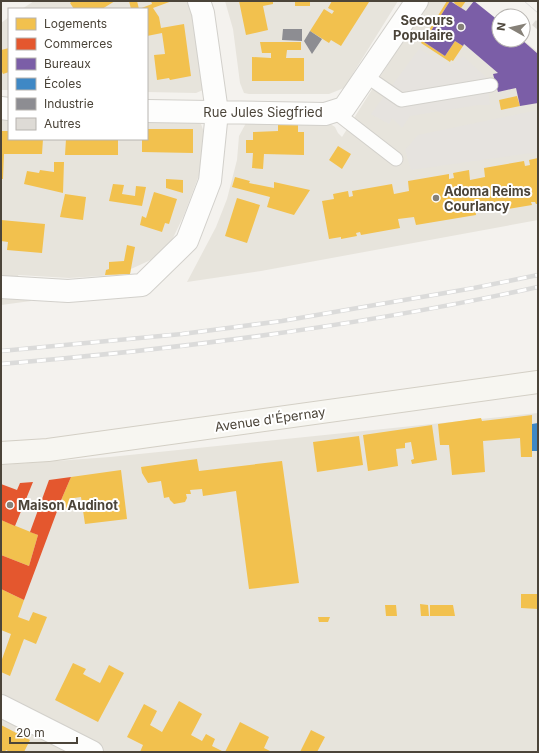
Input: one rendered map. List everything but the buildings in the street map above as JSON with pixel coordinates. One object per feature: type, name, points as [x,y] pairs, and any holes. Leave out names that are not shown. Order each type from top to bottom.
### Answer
[{"type":"main road","name":"Avenue d'Épernay","points":[[1,452],[48,450],[538,382]]},
{"type":"street","points":[[1,287],[68,291],[142,285],[187,241],[210,182],[217,112],[203,13],[199,1]]},
{"type":"street","name":"Rue Jules Siegfried","points":[[148,111],[326,114],[344,108],[417,1]]},
{"type":"street","points":[[1,706],[92,752]]},
{"type":"lane","points":[[366,76],[400,100],[491,85]]},
{"type":"lane","points":[[334,111],[396,159]]},
{"type":"shaded area","points":[[34,1],[190,1],[204,83],[203,90],[196,93],[148,92],[148,8],[24,8]]},
{"type":"shaded area","points":[[225,1],[398,1],[344,88],[329,94],[249,94],[244,93],[240,83],[233,29]]},
{"type":"shaded area","points":[[428,1],[474,1],[491,15],[491,48],[531,48],[531,46],[538,52],[538,220],[261,271],[187,282],[216,227],[227,199],[237,160],[239,136],[246,123],[329,123],[335,127],[342,137]]},
{"type":"shaded area","points":[[8,18],[8,90],[1,90],[1,23]]},
{"type":"shaded area","points":[[419,49],[450,66],[463,56],[487,78],[490,105],[478,105],[410,116],[402,128],[392,118],[389,124],[371,114]]},
{"type":"shaded area","points":[[538,110],[538,152],[411,170],[405,150],[418,135]]},
{"type":"shaded area","points":[[1,117],[8,117],[8,140],[148,140],[148,120],[194,121],[201,124],[205,135],[201,170],[184,215],[172,240],[155,258],[131,269],[130,274],[69,278],[18,275],[31,301],[1,305]]},
{"type":"shaded area","points":[[538,413],[538,752],[1,752],[1,465],[110,457]]},
{"type":"tram line","points":[[524,1],[538,13]]},
{"type":"railway","points":[[1,351],[182,334],[282,321],[474,288],[538,275]]},
{"type":"railway","points":[[1,364],[136,351],[338,325],[471,301],[538,287]]},
{"type":"place","name":"Secours Populaire","points":[[461,27]]},
{"type":"place","name":"Adoma Reims Courlancy","points":[[436,198]]},
{"type":"place","name":"Maison Audinot","points":[[10,505]]}]
